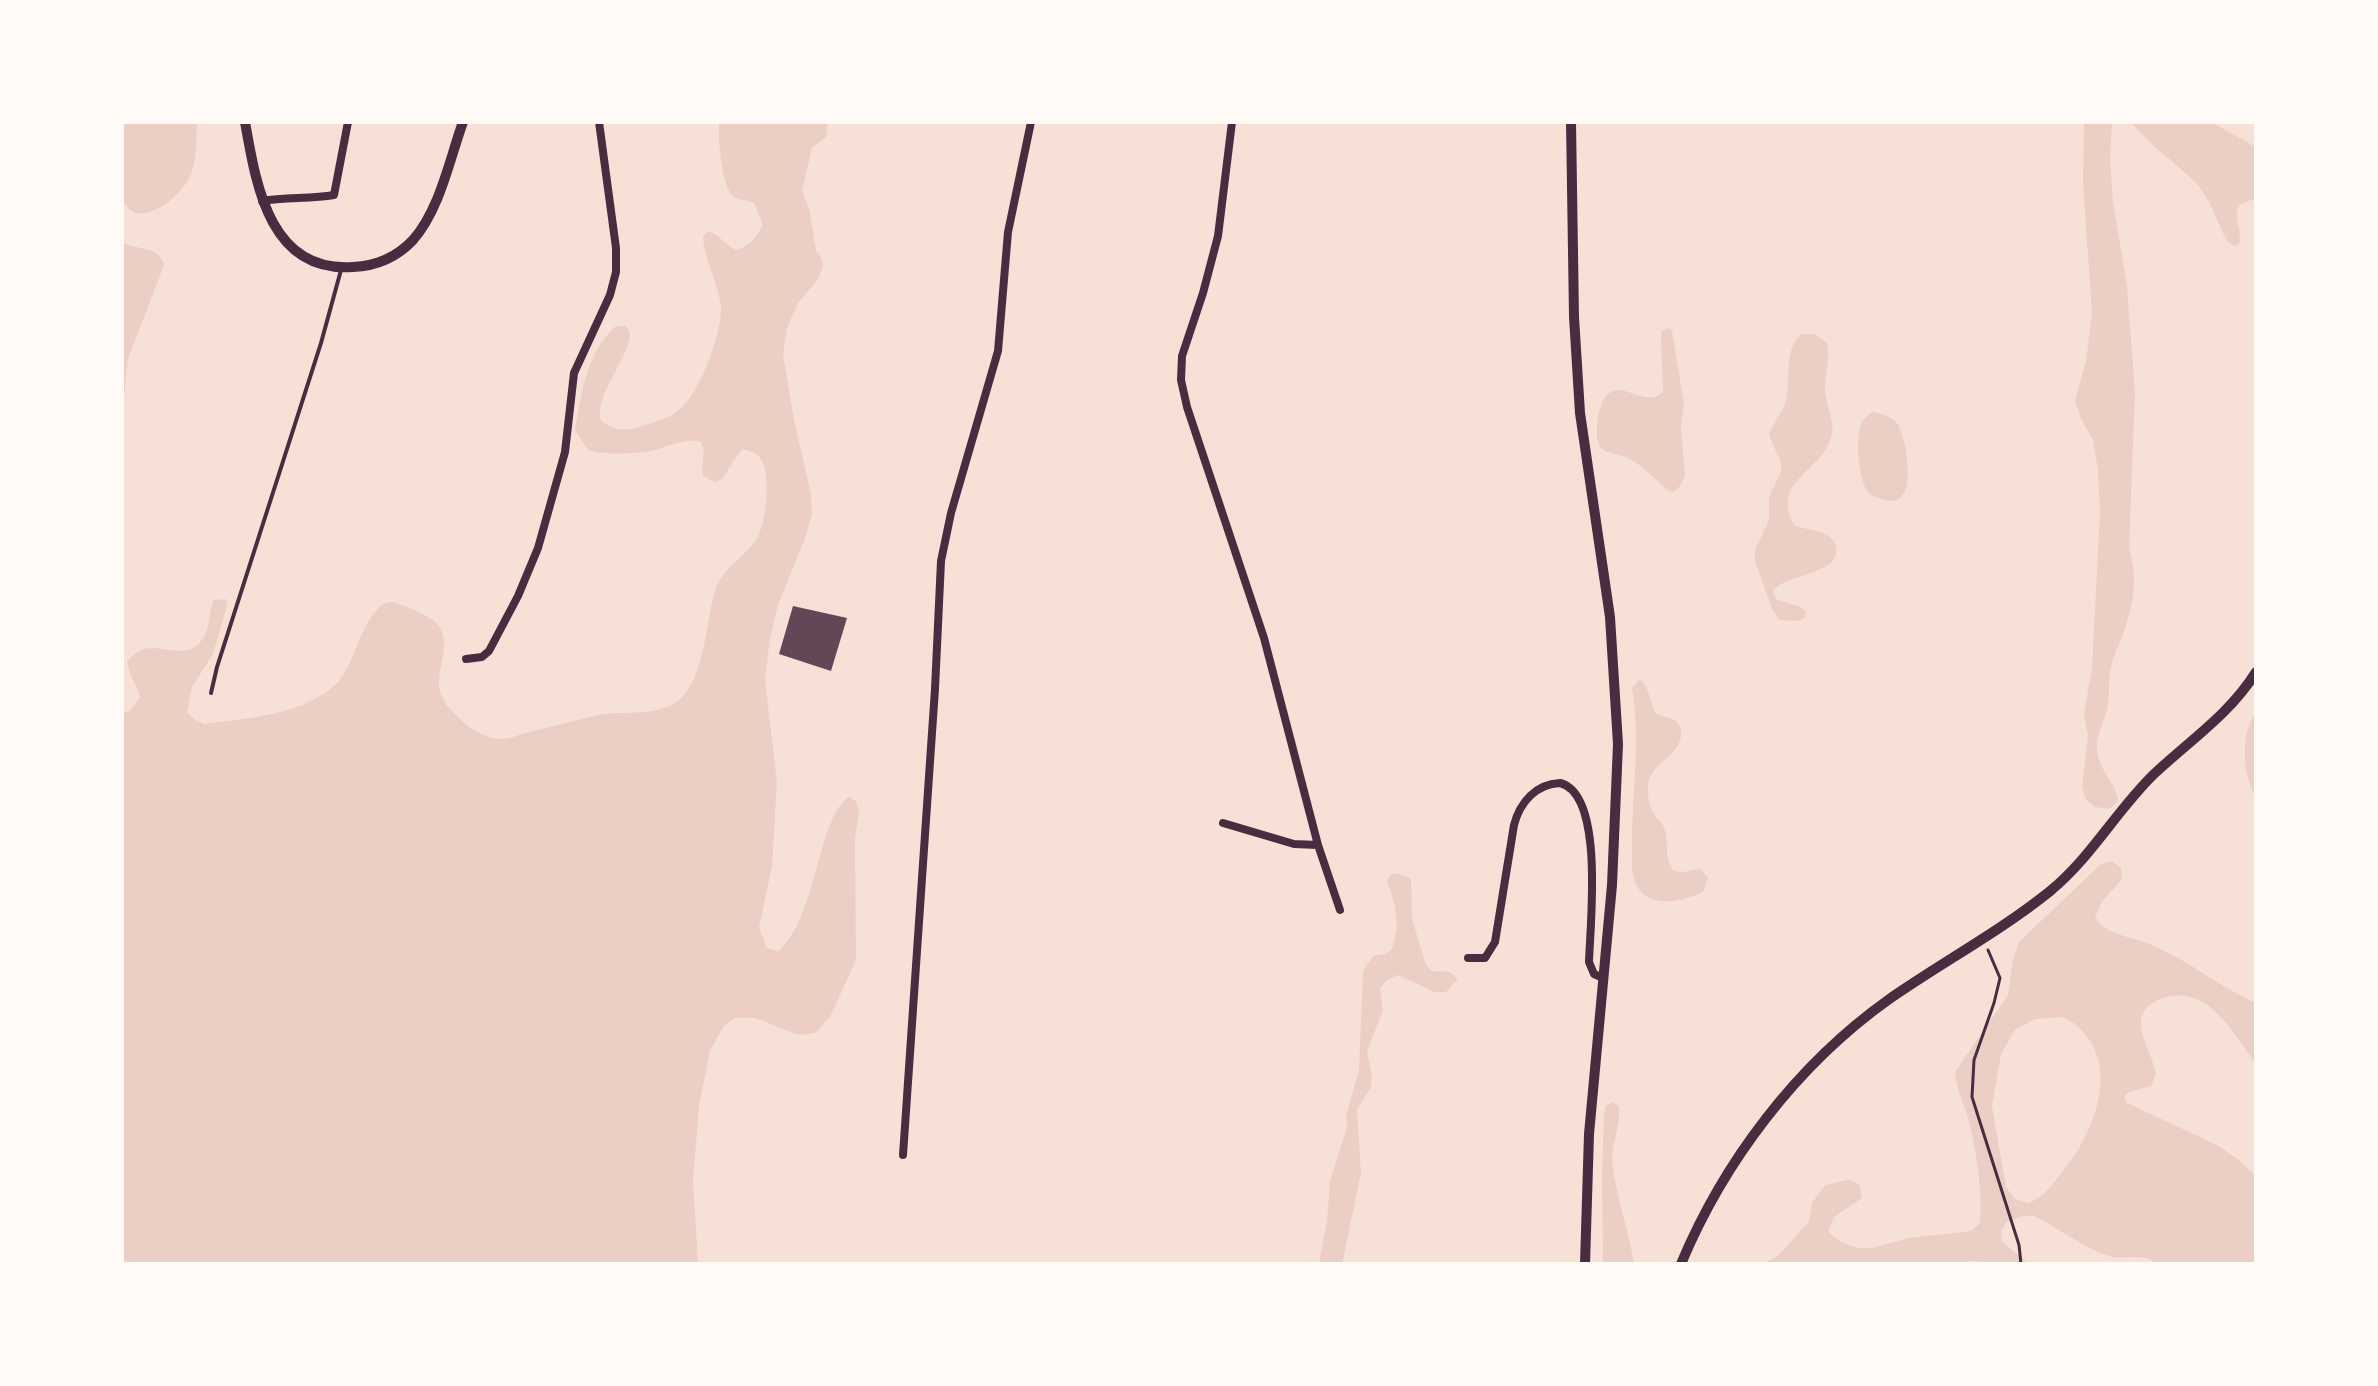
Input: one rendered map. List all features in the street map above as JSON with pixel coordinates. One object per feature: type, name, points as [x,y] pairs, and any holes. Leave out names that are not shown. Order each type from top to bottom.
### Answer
[{"type":"street","points":[[245,122],[262,201],[272,224],[292,246],[318,262],[341,267],[381,262],[412,241],[433,206],[463,122]]},
{"type":"street","points":[[262,201],[334,195],[348,122]]},
{"type":"street","points":[[466,659],[482,657],[489,651],[530,570],[565,452],[574,373],[614,284],[616,248],[599,122]]},
{"type":"street","points":[[903,1155],[941,561],[951,513],[998,351],[1008,232],[1031,122]]},
{"type":"street","points":[[1232,122],[1218,236],[1184,349],[1181,380],[1187,407],[1264,638],[1318,845],[1340,910]]},
{"type":"street","points":[[1571,122],[1574,317],[1579,401],[1610,617],[1618,760],[1615,843],[1589,1134],[1585,1264]]},
{"type":"street","points":[[1681,1264],[1733,1165],[1785,1095],[1884,1003],[2063,880],[2091,851],[2145,783],[2232,704],[2256,672]]},
{"type":"street","points":[[1468,958],[1485,958],[1493,947],[1499,929],[1514,825],[1519,810],[1540,788],[1560,783],[1575,791],[1583,804],[1592,872],[1589,962],[1594,974],[1603,978]]},
{"type":"street","points":[[1223,823],[1294,844],[1318,845]]},
{"type":"lane","points":[[211,693],[321,343],[341,267]]},
{"type":"path","points":[[1982,938],[1995,961],[2000,978],[1974,1060],[1972,1097],[2019,1245],[2021,1264]]},
{"type":"shaded area","points":[[122,122],[197,122],[195,159],[188,180],[173,199],[151,212],[131,210],[122,196]]},
{"type":"shaded area","points":[[719,122],[828,122],[826,137],[812,148],[802,191],[823,267],[818,279],[798,303],[787,328],[783,354],[811,494],[812,514],[778,605],[770,639],[765,679],[777,783],[772,866],[759,928],[767,948],[778,951],[791,936],[801,917],[838,808],[849,797],[856,801],[859,812],[855,838],[856,960],[830,1017],[815,1033],[799,1035],[755,1018],[735,1018],[724,1026],[710,1051],[699,1106],[693,1181],[698,1264],[122,1264],[122,712],[130,711],[140,697],[127,662],[146,649],[176,651],[195,646],[204,637],[214,600],[226,599],[227,606],[213,654],[192,687],[187,712],[204,724],[258,717],[295,708],[327,692],[346,671],[378,608],[386,603],[396,603],[425,615],[439,626],[444,642],[439,683],[441,695],[464,722],[486,736],[503,739],[598,715],[662,709],[680,699],[695,677],[700,663],[718,582],[752,545],[760,531],[767,489],[762,461],[756,454],[742,449],[722,479],[715,482],[703,476],[701,442],[681,442],[646,452],[602,453],[588,450],[575,430],[592,360],[606,336],[616,326],[626,326],[630,333],[601,407],[600,419],[606,424],[618,429],[631,429],[669,417],[683,406],[700,381],[713,350],[721,308],[703,236],[708,231],[712,232],[736,250],[749,244],[763,225],[754,203],[735,198],[726,185]]},
{"type":"shaded area","points":[[2084,122],[2112,122],[2110,161],[2113,202],[2127,286],[2135,392],[2129,548],[2134,590],[2112,663],[2107,710],[2097,745],[2100,762],[2117,794],[2118,801],[2109,809],[2095,807],[2086,800],[2082,787],[2088,736],[2084,715],[2092,667],[2100,513],[2093,440],[2075,401],[2086,361],[2092,312],[2083,184]]},
{"type":"shaded area","points":[[2131,122],[2211,122],[2256,147],[2256,198],[2239,205],[2239,244],[2234,246],[2228,242],[2210,204],[2195,182]]},
{"type":"shaded area","points":[[122,242],[152,251],[164,265],[128,359],[122,414]]},
{"type":"shaded area","points":[[1668,328],[1672,331],[1684,404],[1681,426],[1685,476],[1674,492],[1667,490],[1635,462],[1605,451],[1598,441],[1597,432],[1603,401],[1610,393],[1618,390],[1655,397],[1663,391],[1661,338],[1662,331]]},
{"type":"shaded area","points":[[1802,334],[1815,334],[1827,343],[1825,393],[1832,434],[1823,453],[1791,489],[1789,511],[1795,526],[1827,535],[1836,549],[1835,558],[1829,564],[1789,580],[1773,591],[1776,599],[1801,607],[1806,612],[1805,618],[1799,621],[1780,620],[1773,611],[1755,562],[1755,550],[1769,520],[1769,497],[1781,472],[1781,463],[1769,435],[1785,405],[1790,356]]},
{"type":"shaded area","points":[[1872,412],[1894,420],[1903,436],[1908,478],[1904,493],[1894,501],[1870,494],[1863,482],[1858,452],[1859,433],[1862,422]]},
{"type":"shaded area","points":[[1639,680],[1647,689],[1656,714],[1673,720],[1681,730],[1680,742],[1656,768],[1648,784],[1651,808],[1665,830],[1669,864],[1679,872],[1701,869],[1708,878],[1703,892],[1677,900],[1658,901],[1650,898],[1643,894],[1633,876],[1636,746],[1632,688]]},
{"type":"shaded area","points":[[2256,713],[2256,798],[2248,778],[2245,743]]},
{"type":"shaded area","points":[[2112,861],[2121,868],[2122,879],[2102,902],[2095,917],[2099,923],[2110,931],[2173,955],[2256,1003],[2256,1064],[2228,1025],[2205,1004],[2177,996],[2151,1005],[2143,1013],[2141,1027],[2156,1074],[2151,1086],[2129,1092],[2124,1097],[2127,1103],[2217,1145],[2256,1176],[2256,1264],[2153,1264],[2152,1260],[2142,1257],[2114,1257],[2094,1250],[2033,1216],[2024,1216],[2006,1222],[2001,1232],[2002,1242],[2029,1264],[1971,1261],[1953,1264],[1763,1264],[1778,1256],[1809,1221],[1812,1203],[1825,1185],[1848,1180],[1859,1184],[1862,1198],[1834,1217],[1828,1232],[1841,1242],[1858,1248],[1971,1231],[1980,1223],[1976,1154],[1955,1072],[2008,995],[2013,959],[2019,942],[2101,864]],"holes":[[[2064,1017],[2083,1032],[2095,1050],[2100,1071],[2100,1093],[2094,1115],[2073,1157],[2046,1192],[2028,1203],[2015,1199],[2006,1187],[1992,1106],[2001,1054],[2015,1030],[2035,1019]]]},
{"type":"shaded area","points":[[1397,873],[1411,879],[1412,919],[1426,965],[1432,971],[1450,972],[1458,979],[1446,992],[1434,992],[1398,975],[1380,988],[1383,1011],[1367,1051],[1371,1087],[1357,1110],[1361,1173],[1342,1264],[1319,1264],[1330,1181],[1347,1127],[1346,1116],[1359,1070],[1363,971],[1373,956],[1392,949],[1397,929],[1395,905],[1387,881],[1391,874]]},
{"type":"shaded area","points":[[1613,1102],[1619,1106],[1619,1114],[1613,1167],[1634,1264],[1603,1264],[1604,1115],[1606,1106]]},
{"type":"building","points":[[793,606],[847,618],[831,671],[779,654]]}]
